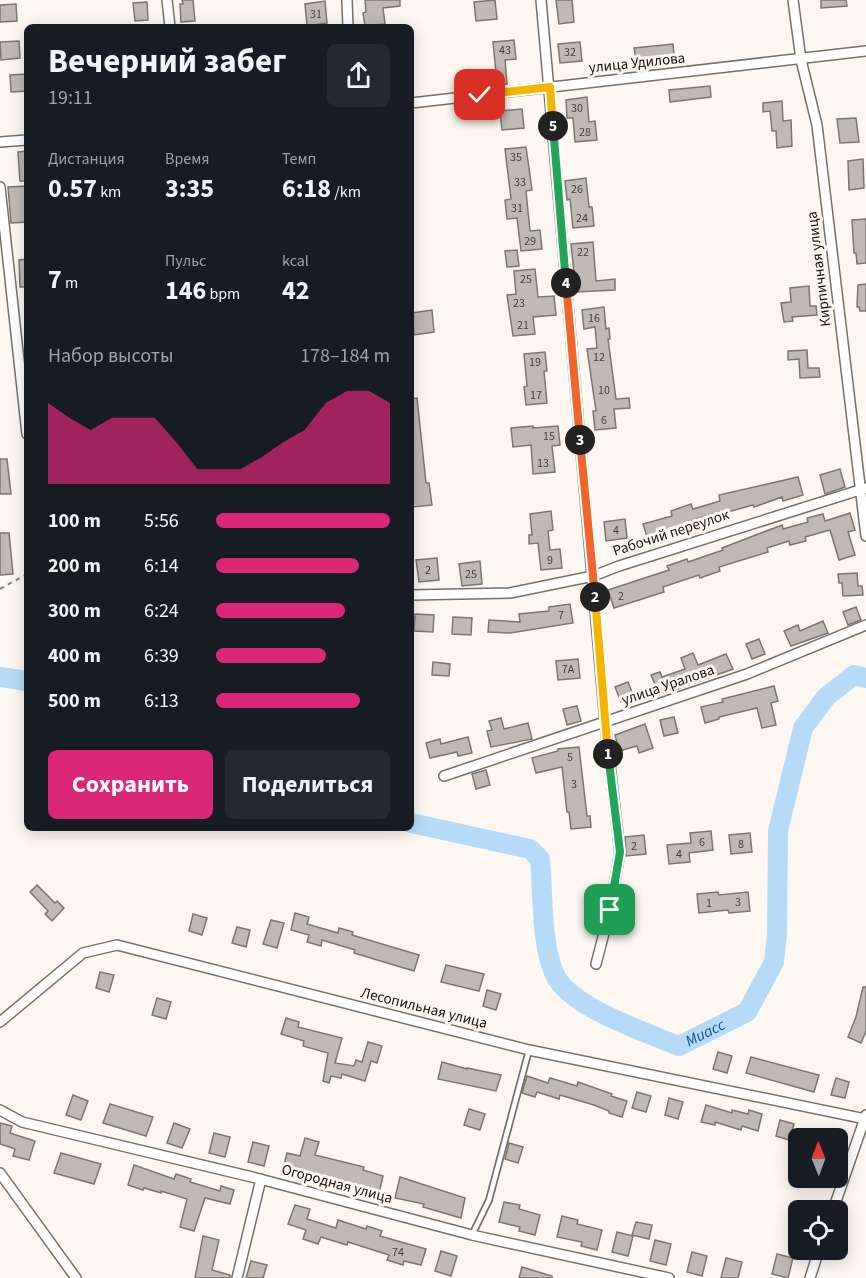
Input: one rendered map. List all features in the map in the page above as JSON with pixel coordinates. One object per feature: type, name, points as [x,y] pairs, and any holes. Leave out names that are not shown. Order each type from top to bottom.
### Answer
[{"type":"street","points":[[167,0],[170,24]]},
{"type":"street","points":[[347,0],[348,24]]},
{"type":"street","points":[[541,0],[605,722],[620,852],[610,910],[596,964]]},
{"type":"street","name":"Кирпичная улица","points":[[793,0],[801,60],[817,125],[863,488],[866,536]]},
{"type":"street","name":"улица Удилова","points":[[414,103],[866,51]]},
{"type":"street","points":[[0,142],[24,140]]},
{"type":"street","points":[[0,187],[24,407]]},
{"type":"street","name":"Рабочий переулок","points":[[414,595],[510,593],[593,576],[863,488]]},
{"type":"street","name":"улица Уралова","points":[[444,776],[747,674],[866,625]]},
{"type":"street","name":"Лесопильная улица","points":[[0,1022],[83,952],[117,945],[529,1050],[866,1117]]},
{"type":"street","name":"Огородная улица","points":[[0,1110],[22,1122],[261,1179],[472,1235],[669,1278]]},
{"type":"street","points":[[837,1200],[866,1117]]},
{"type":"street","points":[[0,1173],[76,1278]]},
{"type":"street","points":[[237,1278],[261,1179]]},
{"type":"street","points":[[810,1278],[816,1260]]},
{"type":"lane","points":[[472,1235],[489,1200],[529,1050]]},
{"type":"path","points":[[0,589],[24,576]]},
{"type":"building","points":[[182,0],[193,0],[195,21],[181,22],[180,4],[183,4]]},
{"type":"building","points":[[365,0],[400,0],[400,6],[383,8],[385,24],[365,24],[363,13],[366,12]]},
{"type":"building","points":[[495,0],[497,19],[476,21],[474,2]]},
{"type":"building","points":[[556,0],[572,0],[574,22],[559,24]]},
{"type":"building","points":[[821,0],[846,0],[847,6],[821,8]]},
{"type":"building","points":[[325,1],[327,23],[307,24],[305,4]]},
{"type":"building","points":[[147,2],[148,20],[135,21],[133,3]]},
{"type":"building","points":[[16,4],[17,21],[0,22],[0,5]]},
{"type":"building","points":[[514,40],[516,59],[505,60],[507,84],[493,85],[491,74],[496,73],[493,42]]},
{"type":"building","points":[[19,41],[20,58],[1,60],[0,42]]},
{"type":"building","points":[[580,42],[582,61],[560,63],[558,44]]},
{"type":"building","points":[[673,44],[674,55],[636,59],[634,48]]},
{"type":"building","points":[[24,74],[24,91],[11,92],[10,75]]},
{"type":"building","points":[[710,86],[711,97],[670,102],[669,90]]},
{"type":"building","points":[[587,97],[589,122],[595,121],[597,140],[575,142],[573,118],[567,118],[566,100]]},
{"type":"building","points":[[782,101],[783,121],[791,120],[792,146],[777,148],[776,131],[772,131],[770,111],[763,112],[763,103]]},
{"type":"building","points":[[522,109],[524,128],[502,130],[500,111]]},
{"type":"building","points":[[856,118],[859,142],[840,143],[837,119]]},
{"type":"building","points":[[526,147],[532,190],[526,191],[530,231],[540,230],[542,249],[521,251],[517,218],[507,219],[505,200],[511,199],[505,149]]},
{"type":"building","points":[[24,151],[24,181],[20,181],[18,152]]},
{"type":"building","points":[[863,159],[864,188],[849,190],[848,161]]},
{"type":"building","points":[[586,178],[589,207],[592,207],[594,226],[573,228],[570,199],[567,200],[565,181]]},
{"type":"building","points":[[24,186],[24,222],[11,223],[8,187]]},
{"type":"building","points":[[866,219],[866,263],[857,264],[852,220]]},
{"type":"building","points":[[593,242],[596,281],[615,279],[615,290],[576,292],[571,244]]},
{"type":"building","points":[[517,250],[519,266],[507,267],[505,251]]},
{"type":"building","points":[[24,259],[24,287],[20,287],[19,260]]},
{"type":"building","points":[[535,269],[538,297],[554,296],[556,315],[533,317],[535,334],[513,336],[507,295],[516,294],[514,271]]},
{"type":"building","points":[[866,284],[866,311],[860,311],[857,307],[858,285]]},
{"type":"building","points":[[809,286],[810,306],[816,306],[817,315],[792,317],[793,321],[784,322],[781,303],[791,302],[790,288]]},
{"type":"building","points":[[604,307],[606,329],[609,328],[610,339],[608,339],[616,399],[629,398],[630,408],[614,409],[616,428],[595,430],[593,411],[596,411],[587,349],[597,348],[595,327],[584,329],[582,310]]},
{"type":"building","points":[[432,310],[434,332],[414,335],[414,313]]},
{"type":"building","points":[[807,350],[808,368],[819,368],[820,377],[800,378],[799,359],[788,360],[788,351]]},
{"type":"building","points":[[545,352],[547,403],[526,405],[524,354]]},
{"type":"building","points":[[414,398],[417,398],[426,483],[429,483],[432,505],[414,507]]},
{"type":"building","points":[[533,426],[533,428],[558,426],[560,445],[552,446],[555,472],[533,474],[531,445],[513,447],[511,428]]},
{"type":"building","points":[[0,459],[7,459],[11,494],[0,494]]},
{"type":"building","points":[[840,469],[845,487],[825,494],[820,475]]},
{"type":"building","points":[[798,477],[803,495],[783,501],[782,497],[754,507],[753,505],[724,513],[723,511],[696,519],[697,522],[668,532],[669,536],[649,543],[643,524],[672,516],[671,511],[691,504],[693,509],[720,501],[719,495]]},
{"type":"building","points":[[551,511],[553,530],[548,531],[550,550],[560,549],[562,568],[541,570],[538,543],[529,544],[529,535],[532,535],[530,514]]},
{"type":"building","points":[[850,513],[855,530],[848,532],[855,555],[839,560],[830,530],[805,537],[806,541],[790,545],[789,541],[767,548],[768,552],[719,567],[720,571],[700,578],[699,575],[663,587],[664,592],[614,608],[608,590],[669,570],[667,566],[687,559],[688,562],[723,550],[722,548],[782,525],[783,529],[808,522],[807,518],[823,514],[825,521]]},
{"type":"building","points":[[625,519],[627,538],[606,541],[604,522]]},
{"type":"building","points":[[0,533],[9,533],[13,574],[0,575]]},
{"type":"building","points":[[437,558],[439,580],[419,582],[416,560]]},
{"type":"building","points":[[480,561],[482,584],[462,586],[459,564]]},
{"type":"building","points":[[857,573],[858,586],[862,586],[863,595],[843,596],[842,583],[839,583],[838,574]]},
{"type":"building","points":[[570,604],[573,623],[510,633],[488,632],[489,620],[520,622],[519,614],[549,611],[549,607]]},
{"type":"building","points":[[856,607],[861,620],[848,625],[843,612]]},
{"type":"building","points":[[415,614],[434,615],[433,632],[414,631]]},
{"type":"building","points":[[453,617],[472,618],[471,635],[452,634]]},
{"type":"building","points":[[823,621],[828,633],[791,646],[784,631],[798,625],[800,631]]},
{"type":"building","points":[[759,639],[765,654],[752,659],[746,644]]},
{"type":"building","points":[[693,653],[698,665],[726,654],[733,669],[672,691],[670,686],[657,690],[651,675],[660,672],[662,677],[685,669],[681,658]]},
{"type":"building","points":[[578,659],[580,678],[558,680],[556,661]]},
{"type":"building","points":[[433,662],[450,664],[449,676],[432,675]]},
{"type":"building","points":[[628,682],[634,697],[621,702],[615,687]]},
{"type":"building","points":[[774,686],[778,701],[771,703],[776,725],[762,728],[757,708],[719,717],[719,719],[705,723],[701,707],[723,702],[722,699]]},
{"type":"building","points":[[577,706],[581,721],[567,725],[563,709]]},
{"type":"building","points":[[674,717],[678,733],[664,736],[660,720]]},
{"type":"building","points":[[501,718],[504,729],[528,723],[532,739],[491,747],[487,731],[492,730],[489,721]]},
{"type":"building","points":[[645,724],[653,748],[639,753],[637,746],[619,751],[615,735]]},
{"type":"building","points":[[468,737],[472,753],[458,756],[457,752],[430,758],[426,743],[440,739],[441,744]]},
{"type":"building","points":[[579,747],[587,816],[590,816],[591,827],[571,829],[562,767],[536,773],[532,758],[558,751],[558,749]]},
{"type":"building","points":[[486,770],[490,785],[476,789],[472,774]]},
{"type":"building","points":[[711,831],[713,850],[689,853],[690,862],[669,864],[667,845],[691,843],[690,833]]},
{"type":"building","points":[[750,833],[752,852],[731,854],[729,835]]},
{"type":"building","points":[[644,835],[646,854],[626,856],[625,837]]},
{"type":"building","points":[[37,885],[55,903],[57,901],[64,908],[52,921],[45,914],[48,911],[30,892]]},
{"type":"building","points":[[718,892],[719,895],[748,892],[750,911],[729,913],[728,910],[699,913],[697,894]]},
{"type":"building","points":[[295,913],[309,917],[307,924],[338,933],[339,928],[353,932],[352,935],[419,955],[414,971],[354,953],[355,950],[322,940],[321,946],[307,942],[309,935],[291,930]]},
{"type":"building","points":[[193,914],[207,918],[202,935],[189,931]]},
{"type":"building","points":[[271,920],[284,923],[277,948],[263,944]]},
{"type":"building","points":[[237,927],[250,930],[246,947],[232,943]]},
{"type":"building","points":[[446,965],[484,974],[479,991],[441,982]]},
{"type":"building","points":[[100,972],[114,975],[109,992],[96,988]]},
{"type":"building","points":[[863,987],[866,987],[866,1031],[861,1043],[848,1037],[856,1017]]},
{"type":"building","points":[[487,990],[501,994],[496,1010],[483,1006]]},
{"type":"building","points":[[157,998],[171,1002],[166,1019],[152,1015]]},
{"type":"building","points":[[286,1018],[299,1022],[298,1027],[342,1038],[335,1063],[354,1066],[356,1060],[362,1062],[368,1042],[382,1046],[377,1063],[371,1061],[365,1081],[342,1074],[341,1078],[331,1076],[329,1083],[323,1081],[328,1053],[303,1046],[304,1041],[281,1034]]},
{"type":"building","points":[[718,1052],[732,1056],[727,1073],[713,1069]]},
{"type":"building","points":[[751,1057],[819,1075],[814,1092],[746,1073]]},
{"type":"building","points":[[442,1062],[501,1075],[496,1091],[438,1079]]},
{"type":"building","points":[[527,1076],[548,1083],[550,1078],[577,1086],[578,1082],[612,1094],[611,1096],[627,1101],[622,1117],[594,1105],[560,1095],[559,1099],[537,1092],[535,1097],[522,1093]]},
{"type":"building","points":[[836,1078],[849,1082],[845,1098],[831,1095]]},
{"type":"building","points":[[637,1092],[651,1096],[646,1112],[632,1108]]},
{"type":"building","points":[[73,1095],[88,1101],[81,1120],[66,1115]]},
{"type":"building","points":[[669,1098],[683,1102],[678,1119],[665,1115]]},
{"type":"building","points":[[110,1104],[153,1117],[146,1136],[103,1123]]},
{"type":"building","points":[[706,1105],[732,1113],[732,1110],[748,1114],[749,1110],[762,1114],[758,1131],[742,1126],[741,1130],[715,1122],[715,1125],[701,1122]]},
{"type":"building","points":[[469,1109],[485,1114],[480,1130],[464,1125]]},
{"type":"building","points":[[780,1120],[794,1124],[793,1128],[788,1128],[788,1140],[776,1136]]},
{"type":"building","points":[[0,1123],[12,1126],[10,1133],[35,1141],[29,1160],[13,1156],[15,1149],[0,1144]]},
{"type":"building","points":[[174,1123],[190,1129],[182,1148],[167,1143]]},
{"type":"building","points":[[214,1133],[230,1137],[225,1157],[209,1153]]},
{"type":"building","points":[[305,1138],[319,1142],[315,1155],[364,1167],[363,1170],[383,1176],[379,1193],[299,1172],[298,1177],[282,1173],[287,1153],[300,1156]]},
{"type":"building","points":[[253,1142],[269,1146],[264,1166],[248,1162]]},
{"type":"building","points":[[509,1143],[523,1147],[518,1163],[505,1159]]},
{"type":"building","points":[[61,1153],[101,1164],[94,1184],[54,1173]]},
{"type":"building","points":[[134,1165],[174,1179],[176,1174],[191,1179],[190,1182],[220,1191],[221,1186],[234,1190],[230,1204],[205,1198],[194,1231],[180,1227],[187,1199],[128,1185]]},
{"type":"building","points":[[400,1177],[465,1198],[461,1218],[423,1207],[424,1204],[395,1198]]},
{"type":"building","points":[[504,1202],[520,1205],[519,1209],[540,1215],[535,1235],[519,1231],[520,1227],[499,1222]]},
{"type":"building","points":[[295,1205],[310,1209],[307,1219],[336,1228],[338,1220],[366,1229],[367,1226],[382,1231],[380,1236],[426,1249],[421,1265],[404,1261],[403,1265],[387,1260],[389,1255],[348,1242],[347,1245],[321,1237],[318,1244],[303,1239],[306,1230],[288,1224]]},
{"type":"building","points":[[562,1216],[578,1220],[577,1224],[602,1230],[597,1250],[581,1246],[582,1242],[557,1237]]},
{"type":"building","points":[[636,1222],[652,1225],[649,1239],[632,1235]]},
{"type":"building","points":[[617,1232],[633,1236],[628,1256],[612,1252]]},
{"type":"building","points":[[203,1236],[219,1240],[212,1270],[230,1275],[230,1278],[195,1278]]},
{"type":"building","points":[[655,1240],[671,1244],[666,1265],[650,1261]]},
{"type":"building","points":[[441,1251],[457,1256],[451,1276],[435,1271]]},
{"type":"building","points":[[692,1252],[707,1256],[702,1276],[687,1272]]},
{"type":"building","points":[[777,1254],[792,1260],[788,1278],[772,1274]]},
{"type":"building","points":[[726,1258],[742,1262],[738,1278],[721,1278]]},
{"type":"building","points":[[251,1261],[267,1265],[263,1278],[246,1278]]},
{"type":"building","points":[[522,1267],[552,1276],[552,1278],[519,1278]]},
{"type":"waterway","name":"Миасс","points":[[414,824],[530,849],[540,859],[545,936],[556,977],[578,999],[594,1009],[679,1046],[747,1012],[774,962],[777,933],[778,831],[803,728],[826,697],[854,675],[866,678]]},
{"type":"waterway","name":"Миасс","points":[[0,677],[24,681]]},
{"type":"route","points":[[480,95],[550,87],[605,722],[620,852],[610,910]]}]
